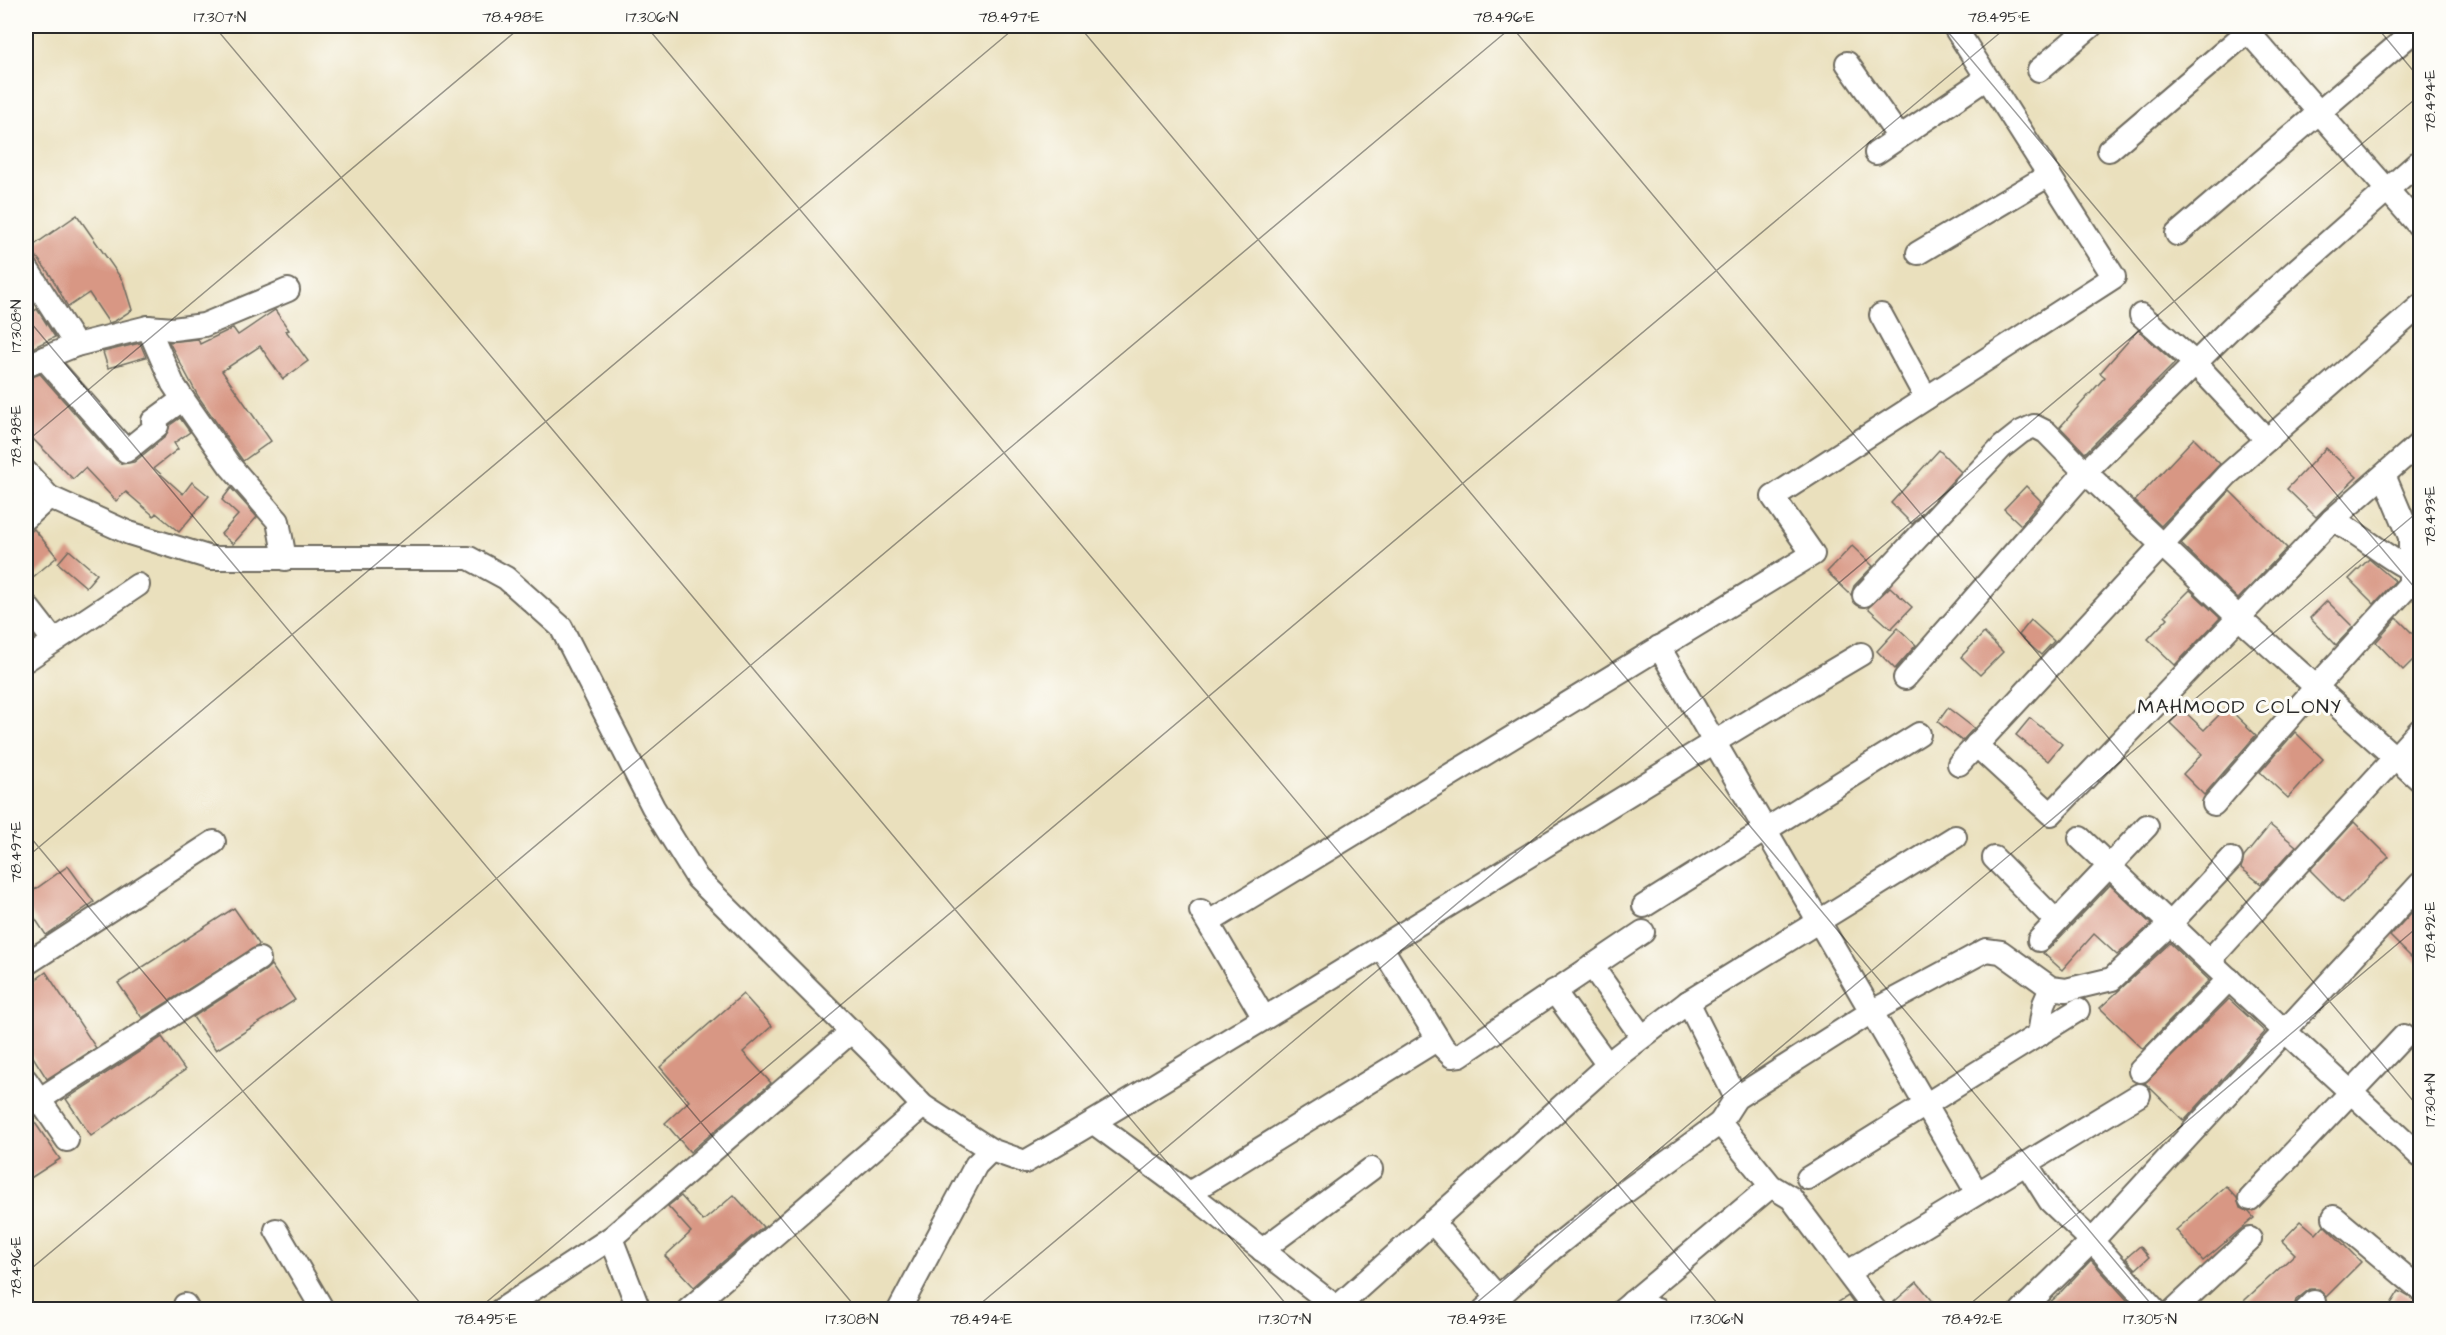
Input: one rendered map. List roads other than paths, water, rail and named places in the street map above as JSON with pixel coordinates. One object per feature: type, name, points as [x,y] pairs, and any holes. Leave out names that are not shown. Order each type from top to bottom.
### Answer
[{"type":"street","points":[[1264,1018],[1204,916],[1813,554],[1773,497],[2114,277],[1954,26]]},
{"type":"street","points":[[2039,70],[2091,26]]},
{"type":"street","points":[[2177,234],[2421,26]]},
{"type":"street","points":[[2109,150],[2248,27],[2319,112],[2421,227]]},
{"type":"street","points":[[1847,63],[1899,137]]},
{"type":"street","points":[[1876,153],[1987,78]]},
{"type":"street","points":[[1905,678],[2085,472],[2233,326],[2421,161]]},
{"type":"street","points":[[1918,253],[2049,175]]},
{"type":"street","points":[[26,267],[76,345]]},
{"type":"street","points":[[183,399],[153,421],[157,426],[126,451],[34,362],[76,345],[148,327],[173,329],[204,324],[288,290]]},
{"type":"street","points":[[1959,764],[2227,475],[2421,306]]},
{"type":"street","points":[[1881,315],[1926,398]]},
{"type":"street","points":[[2141,315],[2195,363],[2267,440]]},
{"type":"street","points":[[148,327],[173,384],[183,399],[230,466],[278,521],[285,559]]},
{"type":"street","points":[[1864,595],[2002,447],[2020,432],[2034,426],[2046,432],[2239,618],[2421,780]]},
{"type":"street","points":[[1976,745],[2051,814],[2332,520],[2421,443]]},
{"type":"street","points":[[26,472],[49,497],[129,533],[178,550],[212,558],[469,558],[506,578],[561,627],[653,807],[697,878],[852,1031],[922,1106],[991,1150],[1025,1162],[1094,1123],[1382,948],[1713,741],[1861,654]]},
{"type":"street","points":[[2214,804],[2414,577],[2415,542],[2384,475]]},
{"type":"street","points":[[26,518],[49,497]]},
{"type":"street","points":[[2332,520],[2346,526],[2414,577]]},
{"type":"street","points":[[26,660],[138,585]]},
{"type":"street","points":[[26,605],[54,641]]},
{"type":"street","points":[[1659,647],[1977,1193]]},
{"type":"street","points":[[2209,961],[2421,730]]},
{"type":"street","points":[[1644,906],[1919,734]]},
{"type":"street","points":[[2039,940],[2147,826]]},
{"type":"street","points":[[1094,1123],[1189,1193],[1337,1309],[1642,1036],[1688,1002],[1955,837]]},
{"type":"street","points":[[2080,838],[2229,980],[2421,1156]]},
{"type":"street","points":[[26,964],[214,842]]},
{"type":"street","points":[[1994,858],[2056,921]]},
{"type":"street","points":[[1432,1222],[1491,1303],[1551,1250],[1610,1203],[1720,1123],[1736,1098],[1872,1012],[1986,950],[2001,952],[2051,988],[2066,990],[2112,979],[2170,924],[2231,859]]},
{"type":"street","points":[[2022,1310],[2092,1240],[2421,884]]},
{"type":"street","points":[[1382,948],[1446,1052],[1452,1056],[1460,1055],[1643,932]]},
{"type":"street","points":[[32,1104],[259,959]]},
{"type":"street","points":[[1592,966],[1642,1036]]},
{"type":"street","points":[[2140,1071],[2229,980]]},
{"type":"street","points":[[2039,1035],[2044,1004],[2051,988]]},
{"type":"street","points":[[1554,991],[1608,1065]]},
{"type":"street","points":[[1688,1002],[1736,1098]]},
{"type":"street","points":[[1808,1178],[2078,1010]]},
{"type":"street","points":[[501,1310],[611,1238],[852,1031]]},
{"type":"street","points":[[2250,1199],[2404,1036]]},
{"type":"street","points":[[1189,1193],[1438,1039]]},
{"type":"street","points":[[26,1080],[32,1104],[67,1140]]},
{"type":"street","points":[[1848,1272],[2139,1095]]},
{"type":"street","points":[[688,1310],[922,1106]]},
{"type":"street","points":[[1720,1123],[1771,1186],[1791,1198],[1875,1310]]},
{"type":"street","points":[[899,1310],[976,1165],[991,1150]]},
{"type":"street","points":[[2026,1163],[2050,1201],[2092,1240],[2155,1310]]},
{"type":"street","points":[[1262,1250],[1371,1169]]},
{"type":"street","points":[[1628,1306],[1771,1186]]},
{"type":"street","points":[[2334,1217],[2421,1289]]},
{"type":"street","points":[[276,1230],[323,1310]]},
{"type":"street","points":[[611,1238],[639,1310]]},
{"type":"street","points":[[2174,1310],[2250,1239]]},
{"type":"street","points":[[1628,1306],[1657,1310]]},
{"type":"district","name":"MAHMOOD COLONY","points":[[2240,706]]}]
